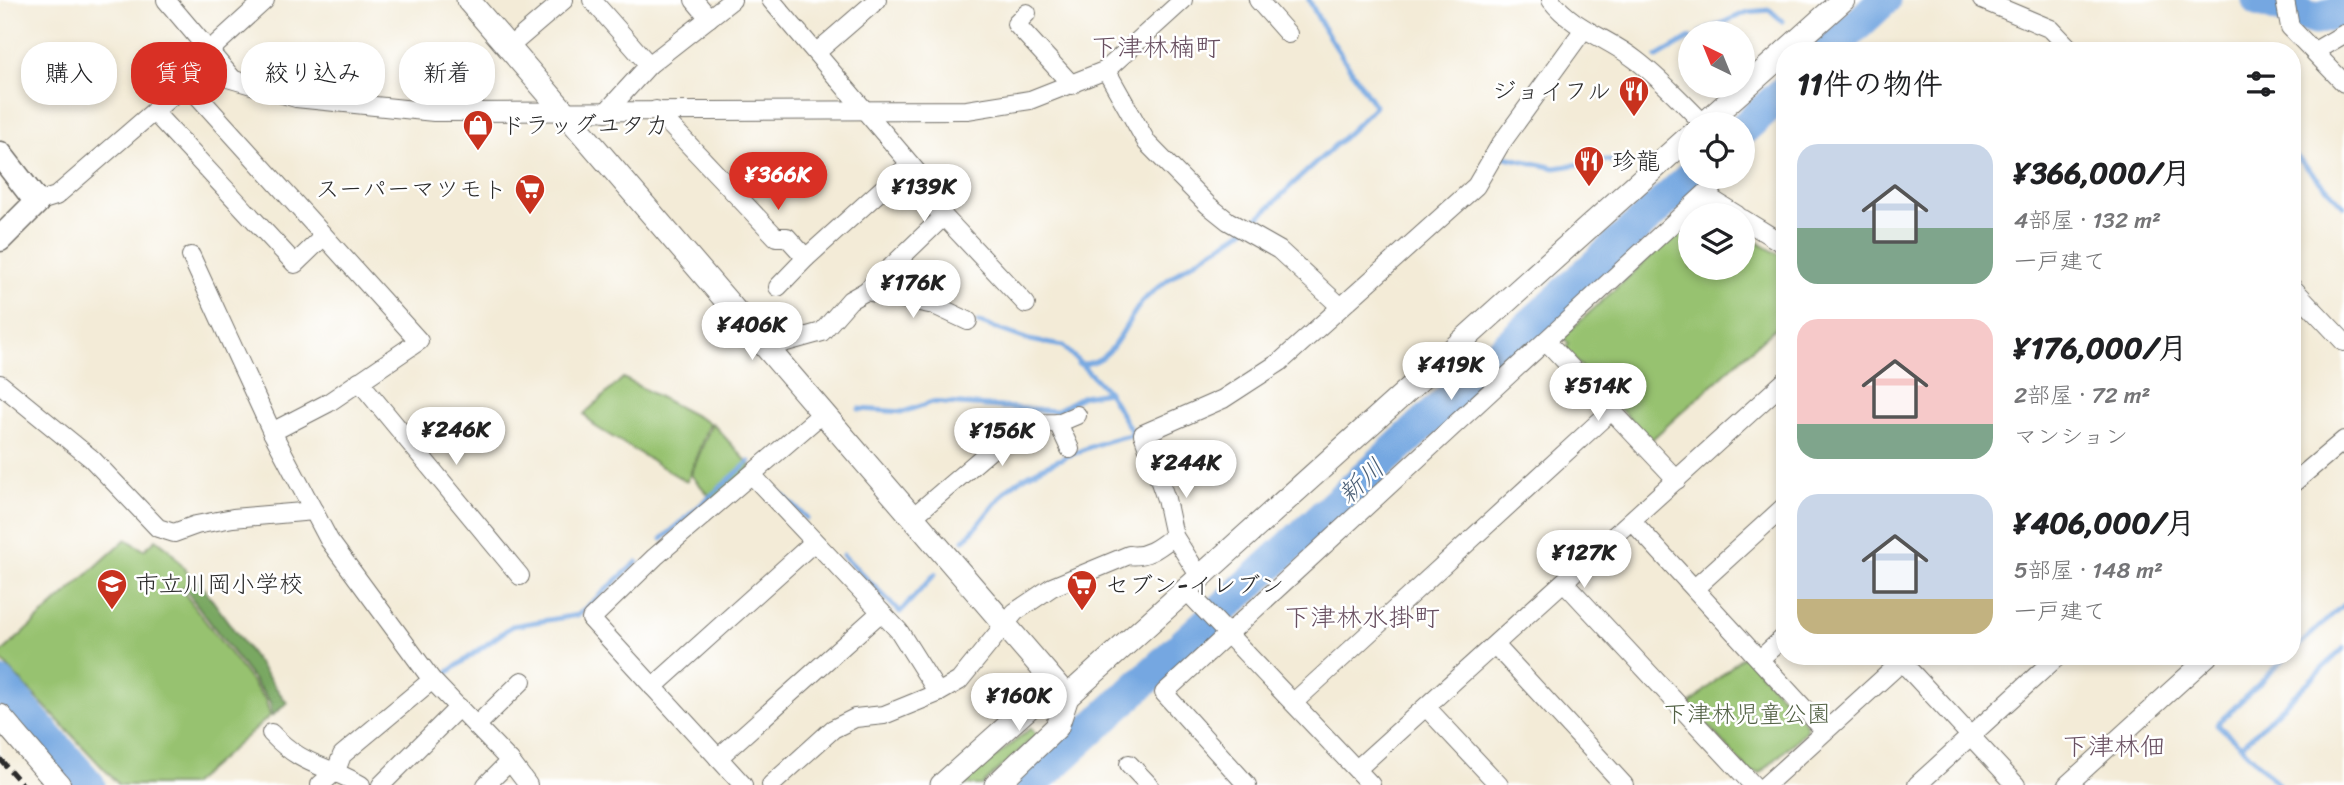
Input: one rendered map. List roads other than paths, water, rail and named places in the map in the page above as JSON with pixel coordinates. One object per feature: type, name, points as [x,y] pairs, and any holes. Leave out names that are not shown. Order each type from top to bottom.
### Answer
[{"type":"main road","points":[[0,154],[37,202],[0,239]]},
{"type":"street","points":[[166,0],[201,42]]},
{"type":"street","points":[[219,42],[265,0]]},
{"type":"street","points":[[468,0],[1067,697]]},
{"type":"street","points":[[509,47],[564,0]]},
{"type":"street","points":[[592,0],[649,65]]},
{"type":"street","points":[[694,0],[709,18]]},
{"type":"street","points":[[606,111],[649,65],[732,0]]},
{"type":"street","points":[[771,0],[928,185],[932,204],[1026,304]]},
{"type":"street","points":[[817,52],[877,0]]},
{"type":"street","points":[[227,77],[296,99],[434,112],[541,109],[565,113],[656,110],[928,111],[1001,106],[1030,100],[1106,70],[1183,0]]},
{"type":"street","points":[[1258,0],[1287,34]]},
{"type":"street","points":[[1551,0],[1584,29],[1636,59],[1693,112]]},
{"type":"street","points":[[1982,0],[2051,29],[2063,42]]},
{"type":"street","points":[[2285,0],[2290,27],[2344,83]]},
{"type":"street","points":[[1795,42],[1830,5]]},
{"type":"street","points":[[1027,13],[1016,24],[1072,85]]},
{"type":"street","points":[[1371,785],[1208,610],[1193,583],[1174,536],[1166,499],[1143,433],[1223,399],[1280,362],[1339,306],[1476,186],[1500,145],[1584,29]]},
{"type":"street","points":[[2315,51],[2344,34]]},
{"type":"street","points":[[1717,112],[1776,60]]},
{"type":"street","points":[[1106,70],[1147,143],[1208,205],[1228,221],[1279,250],[1339,306]]},
{"type":"street","points":[[227,72],[232,78]]},
{"type":"street","points":[[37,202],[56,196],[163,105]]},
{"type":"street","points":[[206,105],[419,341],[328,403],[272,432]]},
{"type":"street","points":[[656,110],[776,237],[788,237],[806,258]]},
{"type":"street","points":[[154,112],[295,264],[324,236]]},
{"type":"street","points":[[996,785],[1057,727],[1067,697],[1678,147]]},
{"type":"street","points":[[778,286],[910,164]]},
{"type":"street","points":[[1246,784],[1164,693],[1226,629],[1711,189]]},
{"type":"street","points":[[1705,195],[1718,203]]},
{"type":"street","points":[[768,347],[822,332],[850,300],[866,291],[943,217]]},
{"type":"street","points":[[1755,226],[1776,239]]},
{"type":"street","points":[[191,256],[272,432],[329,540],[432,680],[510,761],[528,785]]},
{"type":"street","points":[[866,291],[934,306],[968,321]]},
{"type":"street","points":[[2301,297],[2344,342]]},
{"type":"street","points":[[1545,341],[1677,480]]},
{"type":"street","points":[[359,381],[520,576]]},
{"type":"street","points":[[0,384],[92,459],[158,528],[174,533],[196,524],[233,518],[314,511]]},
{"type":"street","points":[[1357,769],[1776,389]]},
{"type":"street","points":[[1294,702],[1612,410]]},
{"type":"street","points":[[743,785],[591,619],[656,557],[824,412]]},
{"type":"street","points":[[914,516],[1021,424],[1058,423],[1077,415]]},
{"type":"street","points":[[1058,423],[1070,449]]},
{"type":"street","points":[[2301,476],[2344,440]]},
{"type":"street","points":[[752,475],[813,543],[899,631],[938,693]]},
{"type":"street","points":[[1695,589],[1776,514]]},
{"type":"street","points":[[1632,521],[1824,730]]},
{"type":"street","points":[[771,785],[833,729],[855,718],[884,715],[938,693],[959,681],[981,657],[1004,623],[1052,587],[1129,555],[1138,556],[1158,548],[1174,536]]},
{"type":"street","points":[[653,687],[813,543]]},
{"type":"street","points":[[1564,582],[1753,785]]},
{"type":"street","points":[[719,758],[881,612]]},
{"type":"street","points":[[1760,659],[1776,644]]},
{"type":"street","points":[[1495,645],[1624,785]]},
{"type":"street","points":[[1766,785],[1898,665]]},
{"type":"street","points":[[1910,665],[2016,785]]},
{"type":"street","points":[[1917,785],[2048,665]]},
{"type":"street","points":[[2067,785],[2199,665]]},
{"type":"street","points":[[320,785],[337,771],[342,755],[432,680]]},
{"type":"street","points":[[476,726],[522,681]]},
{"type":"street","points":[[942,785],[1035,702],[1067,697]]},
{"type":"street","points":[[1426,707],[1499,785]]},
{"type":"street","points":[[381,785],[458,708]]},
{"type":"street","points":[[0,716],[59,785]]},
{"type":"street","points":[[271,733],[289,752],[307,763],[322,770],[337,771],[361,785]]},
{"type":"street","points":[[486,785],[510,761]]},
{"type":"street","points":[[1129,764],[1149,785]]},
{"type":"waterway","points":[[1078,364],[1091,363],[1111,350],[1146,298],[1179,272],[1253,223],[1375,106],[1324,29],[1309,0]]},
{"type":"waterway","name":"新川","points":[[1839,42],[1884,0]]},
{"type":"waterway","name":"新川","points":[[2258,0],[2315,19],[2344,11]]},
{"type":"waterway","points":[[1727,21],[1747,12],[1770,10],[1782,21]]},
{"type":"waterway","points":[[1657,57],[1678,45]]},
{"type":"waterway","name":"新川","points":[[1755,118],[1776,99]]},
{"type":"waterway","points":[[1501,156],[1555,168],[1608,160],[1624,165]]},
{"type":"waterway","points":[[2301,161],[2344,206]]},
{"type":"waterway","name":"新川","points":[[1031,785],[1678,189]]},
{"type":"waterway","points":[[978,322],[1029,340],[1063,346],[1108,392]]},
{"type":"waterway","points":[[859,409],[903,412],[932,402],[1056,411],[1083,396],[1108,392],[1133,434]]},
{"type":"waterway","points":[[964,540],[1004,493],[1020,480],[1089,447],[1134,435]]},
{"type":"waterway","points":[[662,539],[749,462]]},
{"type":"waterway","points":[[778,491],[807,518]]},
{"type":"waterway","points":[[843,555],[900,612],[935,574]]},
{"type":"waterway","points":[[443,676],[512,626],[578,615],[637,562]]},
{"type":"waterway","points":[[2301,644],[2344,604]]},
{"type":"waterway","points":[[2279,785],[2241,746],[2344,648]]},
{"type":"waterway","points":[[2241,746],[2217,724],[2279,665]]},
{"type":"waterway","name":"新川","points":[[0,683],[89,785]]},
{"type":"railway","points":[[0,759],[23,785]]},
{"type":"place","name":"ジョイフル","points":[[1634,118]]},
{"type":"place","name":"ドラッグユタカ","points":[[478,152]]},
{"type":"place","name":"珍龍","points":[[1589,188]]},
{"type":"place","name":"スーパーマツモト","points":[[530,216]]},
{"type":"place","name":"市立川岡小学校","points":[[112,611]]},
{"type":"place","name":"セブン-イレブン","points":[[1082,612]]},
{"type":"district","name":"下津林楠町","points":[[1156,47]]},
{"type":"district","name":"下津林水掛町","points":[[1362,617]]},
{"type":"district","name":"下津林佃","points":[[2114,746]]},
{"type":"park label","name":"下津林児童公園","points":[[1747,714]]}]
